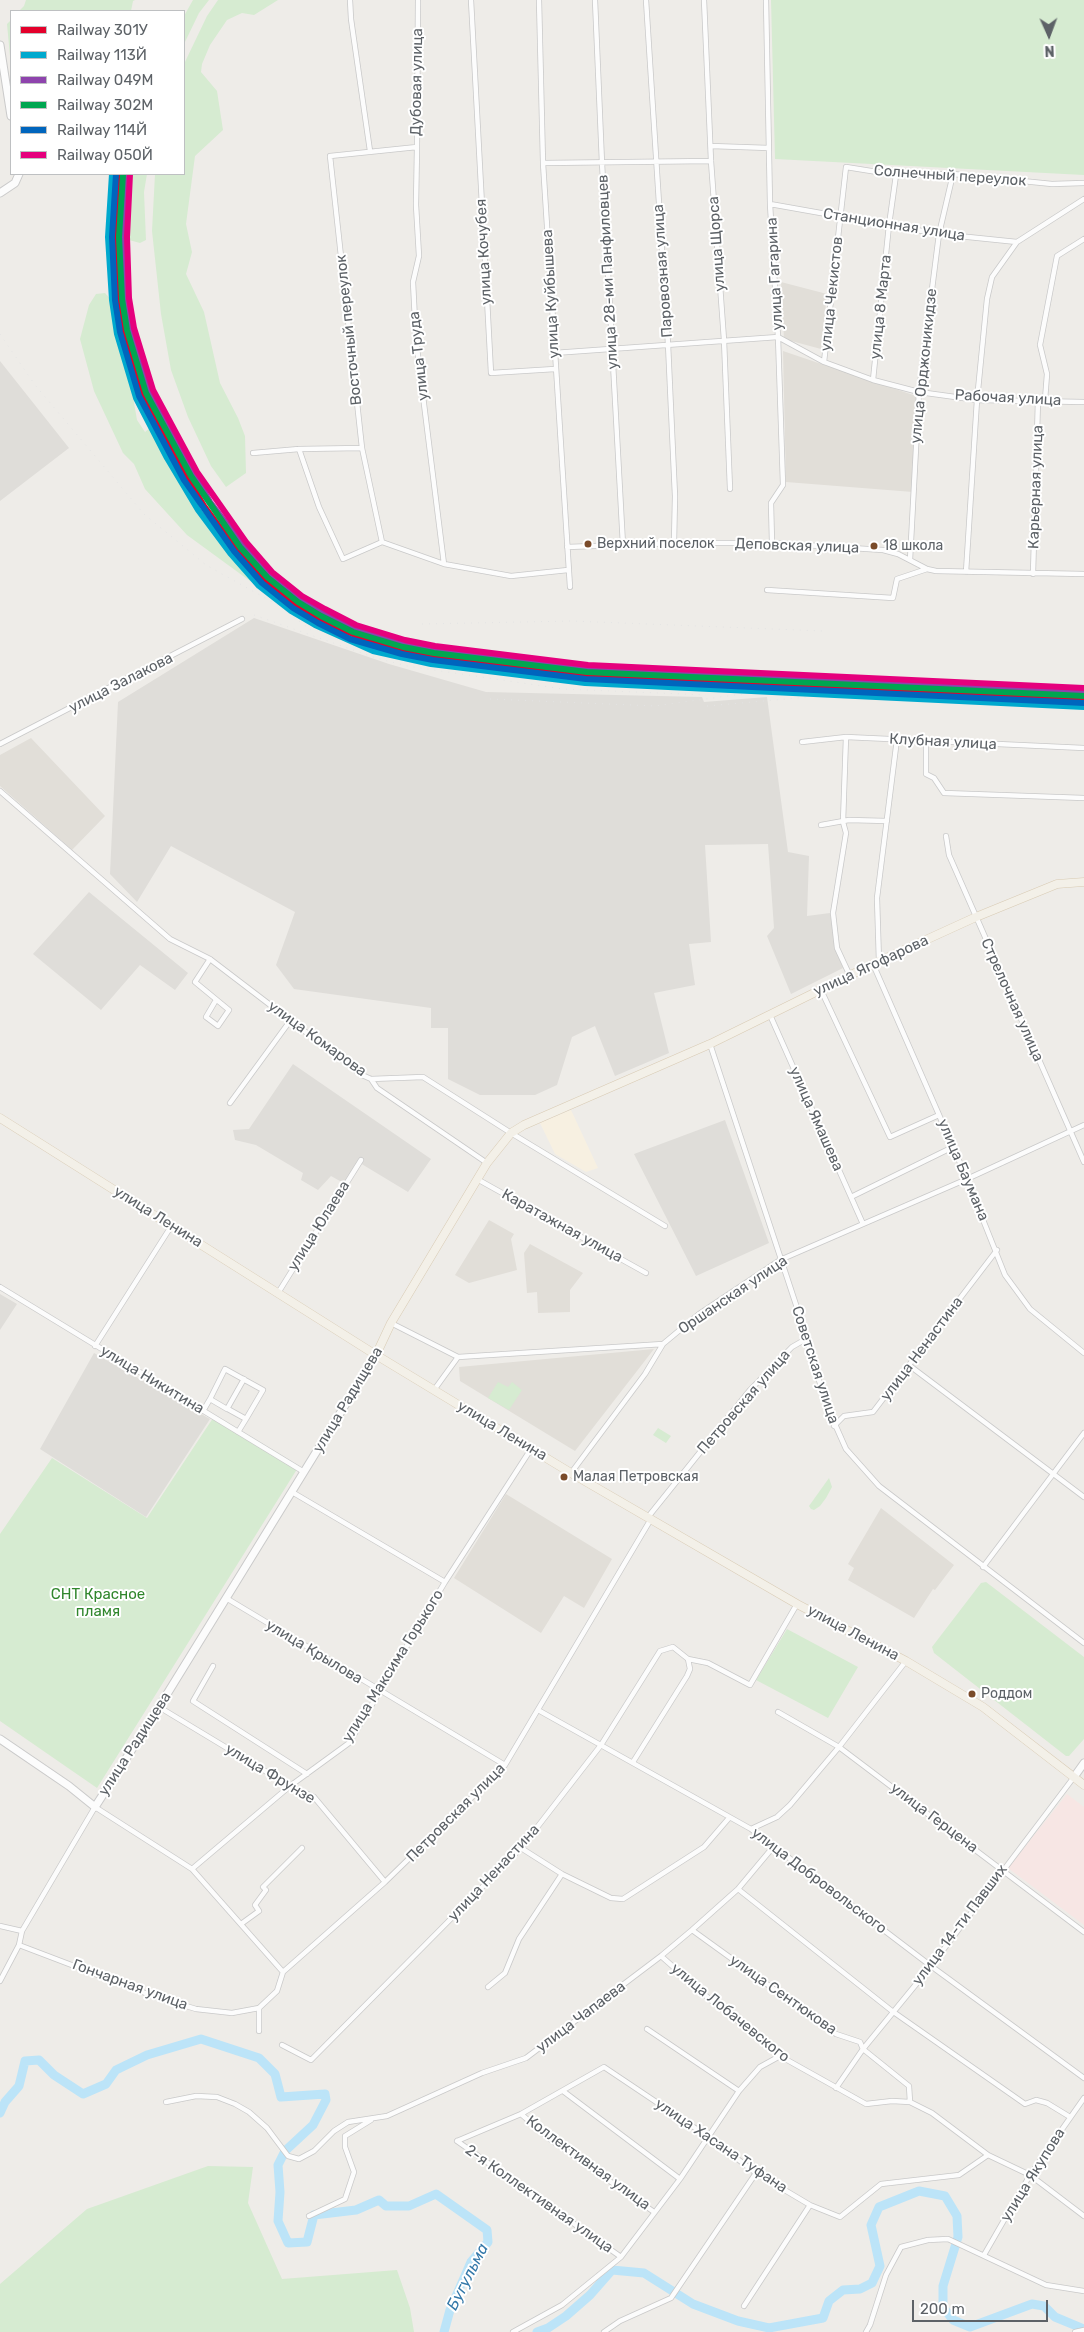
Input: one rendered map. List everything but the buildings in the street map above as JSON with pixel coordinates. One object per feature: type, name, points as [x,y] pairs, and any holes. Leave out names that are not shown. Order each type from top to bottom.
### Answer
[{"type":"main road","name":"улица Ягофарова","points":[[663,1066],[976,917],[1057,884],[1083,884]]},
{"type":"main road","name":"улица Радищева","points":[[376,1355],[391,1323],[477,1179],[510,1133],[524,1125],[663,1066]]},
{"type":"main road","name":"улица Ленина","points":[[0,1118],[376,1355],[571,1473],[797,1604],[906,1661],[983,1707],[1084,1785]]},
{"type":"street","points":[[350,0],[351,19],[370,151]]},
{"type":"street","name":"Дубовая улица","points":[[370,151],[416,147],[418,0]]},
{"type":"street","name":"улица Кочубея","points":[[471,0],[491,373],[555,369]]},
{"type":"street","name":"улица Куйбышева","points":[[539,0],[543,163],[570,587]]},
{"type":"street","name":"улица 28-ми Панфиловцев","points":[[595,0],[623,545]]},
{"type":"street","name":"Паровозная улица","points":[[646,0],[668,344],[675,496],[674,543]]},
{"type":"street","name":"улица Щорса","points":[[704,0],[711,161],[724,340],[730,489]]},
{"type":"street","name":"улица Гагарина","points":[[766,0],[769,148],[771,162],[770,204],[784,485],[771,503],[772,543]]},
{"type":"street","points":[[0,46],[10,110]]},
{"type":"street","points":[[711,146],[769,148]]},
{"type":"street","name":"улица Труда","points":[[416,147],[416,205],[419,256],[413,282],[416,340],[444,564]]},
{"type":"street","name":"Восточный переулок","points":[[370,151],[330,156],[362,448],[382,542]]},
{"type":"street","points":[[543,163],[711,161]]},
{"type":"street","name":"Солнечный переулок","points":[[846,167],[896,175],[953,174],[1052,184],[1084,183]]},
{"type":"street","name":"улица Чекистов","points":[[824,362],[846,167]]},
{"type":"street","name":"улица Орджоникидзе","points":[[910,560],[919,392],[938,234],[953,174]]},
{"type":"street","points":[[0,193],[15,183],[19,175]]},
{"type":"street","name":"улица 8 Марта","points":[[873,380],[896,175]]},
{"type":"street","points":[[966,572],[977,400],[987,299],[992,277],[1017,242],[1084,200]]},
{"type":"street","name":"Станционная улица","points":[[770,204],[938,234],[1017,242]]},
{"type":"street","points":[[1045,400],[1047,374],[1040,345],[1057,256],[1084,239]]},
{"type":"street","points":[[554,353],[778,337]]},
{"type":"street","name":"Рабочая улица","points":[[778,337],[824,362],[873,380],[919,392],[977,400],[1084,402]]},
{"type":"street","name":"Карьерная улица","points":[[1033,574],[1038,400]]},
{"type":"street","points":[[253,453],[299,449],[362,448]]},
{"type":"street","points":[[299,449],[319,507],[342,559],[382,542],[444,564],[511,576],[568,570]]},
{"type":"street","name":"Деповская улица","points":[[566,547],[674,543],[772,543],[883,550],[898,554],[927,569],[966,572],[1084,574]]},
{"type":"street","points":[[767,590],[893,598],[897,579],[927,569]]},
{"type":"street","name":"улица Залакова","points":[[0,744],[242,620]]},
{"type":"street","points":[[846,737],[843,822],[846,833],[845,847],[833,913],[837,948],[850,976]]},
{"type":"street","name":"Клубная улица","points":[[802,742],[846,737],[1084,748]]},
{"type":"street","points":[[876,963],[877,898],[898,740]]},
{"type":"street","points":[[926,741],[926,774],[934,778],[944,793],[1084,798]]},
{"type":"street","name":"улица Комарова","points":[[0,791],[170,939],[210,959],[362,1075],[371,1079],[423,1077],[510,1133],[665,1226]]},
{"type":"street","points":[[821,825],[843,822],[887,821]]},
{"type":"street","name":"Стрелочная улица","points":[[946,836],[949,855],[1084,1162]]},
{"type":"street","points":[[210,959],[195,982],[229,1010],[218,1026],[206,1017],[216,1000]]},
{"type":"street","name":"улица Баумана","points":[[876,963],[997,1250],[1005,1276],[1030,1309],[1084,1353]]},
{"type":"street","points":[[822,990],[890,1138],[939,1115]]},
{"type":"street","name":"улица Ямашева","points":[[770,1015],[863,1224]]},
{"type":"street","points":[[230,1103],[290,1021]]},
{"type":"street","name":"Советская улица","points":[[710,1044],[834,1426],[846,1449],[879,1486],[1084,1643]]},
{"type":"street","points":[[371,1079],[376,1088],[487,1163]]},
{"type":"street","name":"Оршанская улица","points":[[458,1357],[663,1344],[699,1314],[780,1260],[1084,1126]]},
{"type":"street","points":[[851,1196],[953,1147]]},
{"type":"street","name":"улица Юлаева","points":[[278,1292],[361,1160]]},
{"type":"street","name":"Каратажная улица","points":[[477,1179],[646,1273]]},
{"type":"street","points":[[95,1346],[172,1225]]},
{"type":"street","name":"улица Ненастина","points":[[834,1426],[844,1416],[873,1412],[997,1250]]},
{"type":"street","name":"улица Никитина","points":[[0,1287],[304,1472]]},
{"type":"street","points":[[391,1323],[458,1357],[434,1390]]},
{"type":"street","name":"Петровская улица","points":[[283,1972],[385,1882],[505,1765],[650,1518],[750,1390],[792,1347],[806,1339]]},
{"type":"street","points":[[571,1473],[645,1374],[663,1344]]},
{"type":"street","name":"улица Радищева","points":[[95,1807],[159,1708],[376,1355]]},
{"type":"street","points":[[910,1366],[1084,1497]]},
{"type":"street","points":[[203,1411],[225,1369],[263,1390],[238,1432]]},
{"type":"street","points":[[227,1409],[244,1380]]},
{"type":"street","points":[[210,1399],[246,1420]]},
{"type":"street","points":[[983,1567],[1084,1433]]},
{"type":"street","name":"улица Максима Горького","points":[[192,1868],[290,1786],[349,1743],[378,1690],[532,1448]]},
{"type":"street","points":[[292,1492],[445,1582]]},
{"type":"street","name":"улица Крылова","points":[[226,1598],[505,1765]]},
{"type":"street","points":[[632,1762],[687,1676],[690,1669],[688,1659],[708,1664],[750,1685],[797,1604]]},
{"type":"street","name":"улица Ненастина","points":[[282,2044],[312,2060],[521,1848],[601,1745],[660,1651],[673,1647],[688,1659]]},
{"type":"street","points":[[752,1829],[777,1817],[790,1805],[839,1747],[906,1661]]},
{"type":"street","points":[[213,1666],[193,1701],[307,1774]]},
{"type":"street","name":"улица Фрунзе","points":[[159,1708],[290,1786],[314,1797],[385,1882]]},
{"type":"street","name":"улица Добровольского","points":[[538,1710],[729,1818],[752,1829],[931,1966],[1084,2078]]},
{"type":"street","name":"улица Герцена","points":[[778,1712],[839,1747],[1084,1932]]},
{"type":"street","points":[[0,1739],[69,1786],[95,1807],[192,1868],[283,1972],[277,1991],[259,2008],[259,2031]]},
{"type":"street","name":"улица 14-ти Павших","points":[[836,2088],[863,2049],[892,2011],[931,1966],[1084,1763]]},
{"type":"street","points":[[0,1981],[19,1945],[22,1931],[95,1807]]},
{"type":"street","points":[[521,1848],[562,1874],[611,1898],[623,1899],[704,1847],[729,1818]]},
{"type":"street","name":"улица Чапаева","points":[[166,2102],[196,2096],[216,2097],[235,2104],[249,2112],[266,2128],[288,2156],[299,2159],[314,2151],[334,2131],[348,2122],[387,2116],[482,2073],[526,2058],[661,1956],[692,1930],[738,1889],[774,1846]]},
{"type":"street","points":[[241,1924],[259,1911],[255,1905],[266,1890],[263,1887],[302,1848]]},
{"type":"street","points":[[488,1986],[506,1973],[518,1939],[562,1874]]},
{"type":"street","points":[[738,1889],[892,2011],[1025,2104],[1036,2100],[1047,2103],[1070,2117]]},
{"type":"street","points":[[0,1926],[22,1931]]},
{"type":"street","name":"улица Сентюкова","points":[[692,1930],[836,2034],[860,2042],[863,2049],[909,2086],[910,2102]]},
{"type":"street","name":"Гончарная улица","points":[[19,1945],[153,1996],[196,2009],[232,2013],[259,2008]]},
{"type":"street","name":"улица Лобачевского","points":[[661,1956],[714,2003],[768,2042],[780,2056],[866,2104],[892,2101],[910,2102]]},
{"type":"street","points":[[647,2029],[739,2091]]},
{"type":"street","points":[[513,2332],[562,2305],[621,2257],[680,2179],[707,2136],[739,2091],[760,2067],[780,2056]]},
{"type":"street","name":"улица Хасана Туфана","points":[[457,2141],[521,2114],[604,2067],[707,2136],[756,2173],[810,2206],[840,2218],[882,2184],[960,2175],[988,2155]]},
{"type":"street","points":[[562,2091],[680,2179]]},
{"type":"street","name":"улица Якупова","points":[[984,2255],[1030,2175],[1084,2098]]},
{"type":"street","points":[[910,2102],[932,2113],[988,2155],[1030,2175],[1084,2216]]},
{"type":"street","name":"Коллективная улица","points":[[521,2114],[552,2140],[654,2212]]},
{"type":"street","points":[[309,2216],[345,2199],[354,2172],[345,2147],[345,2136],[374,2118]]},
{"type":"street","name":"2-я Коллективная улица","points":[[457,2141],[621,2257]]},
{"type":"street","points":[[604,2332],[620,2321],[671,2298],[756,2173]]},
{"type":"street","points":[[744,2306],[810,2206]]},
{"type":"street","points":[[866,2332],[886,2275],[901,2247],[928,2240],[948,2239],[1046,2285],[1084,2291]]},
{"type":"street","points":[[1075,2332],[1084,2330]]},
{"type":"shaded area","points":[[781,282],[827,294],[821,349],[784,339]]},
{"type":"shaded area","points":[[783,351],[919,397],[913,492],[786,482]]},
{"type":"shaded area","points":[[0,361],[69,448],[0,501]]},
{"type":"shaded area","points":[[254,618],[389,664],[486,692],[702,697],[704,702],[767,697],[788,852],[809,856],[807,916],[830,913],[836,946],[843,968],[791,994],[767,936],[774,928],[768,844],[705,845],[711,942],[689,944],[695,985],[654,993],[669,1053],[615,1076],[595,1026],[572,1037],[557,1085],[535,1095],[480,1095],[448,1079],[448,1028],[431,1028],[431,1008],[294,989],[276,965],[295,912],[171,846],[137,902],[110,874],[118,702]]},
{"type":"shaded area","points":[[31,738],[105,816],[72,850],[0,786],[0,755]]},
{"type":"shaded area","points":[[89,892],[188,973],[175,990],[140,965],[101,1010],[33,954]]},
{"type":"shaded area","points":[[293,1064],[431,1159],[408,1192],[360,1163],[347,1185],[331,1176],[318,1190],[301,1180],[303,1173],[256,1145],[235,1140],[233,1130],[249,1129]]},
{"type":"shaded area","points":[[571,1110],[598,1168],[586,1172],[555,1154],[540,1123]]},
{"type":"shaded area","points":[[725,1120],[769,1243],[696,1276],[634,1154]]},
{"type":"shaded area","points":[[489,1220],[514,1234],[511,1239],[517,1270],[469,1283],[455,1275]]},
{"type":"shaded area","points":[[530,1244],[583,1273],[570,1290],[570,1312],[538,1313],[537,1292],[527,1293],[524,1253]]},
{"type":"shaded area","points":[[0,1294],[17,1304],[0,1330]]},
{"type":"shaded area","points":[[654,1349],[575,1451],[460,1381],[459,1367]]},
{"type":"shaded area","points":[[94,1353],[210,1419],[146,1517],[40,1449]]},
{"type":"shaded area","points":[[506,1494],[612,1559],[584,1608],[564,1596],[541,1633],[454,1578]]},
{"type":"shaded area","points":[[881,1508],[954,1565],[935,1590],[933,1589],[914,1618],[848,1580],[854,1568],[848,1564]]},
{"type":"shaded area","points":[[1067,1794],[1084,1807],[1084,1925],[1008,1868]]},
{"type":"green space","points":[[26,0],[135,0],[133,1],[131,10],[20,10]]},
{"type":"green space","points":[[193,0],[209,0],[199,13],[185,42],[185,14]]},
{"type":"green space","points":[[218,0],[278,0],[254,15],[242,13],[227,20],[210,45],[202,64],[201,72],[217,91],[223,130],[195,156],[186,224],[192,252],[186,274],[204,312],[220,383],[245,436],[246,473],[226,487],[211,466],[188,417],[171,370],[161,314],[152,231],[155,175],[185,175],[185,62],[207,16]]},
{"type":"green space","points":[[771,0],[1084,0],[1084,175],[775,159]]},
{"type":"green space","points":[[10,21],[10,56],[7,24]]},
{"type":"green space","points":[[127,175],[147,175],[144,192],[146,240],[140,243],[129,240],[129,215],[125,205]]},
{"type":"green space","points":[[105,293],[113,302],[128,368],[137,420],[145,432],[151,427],[158,432],[169,459],[201,507],[234,552],[262,584],[277,596],[276,600],[187,535],[145,489],[134,464],[123,453],[94,391],[80,339],[89,305],[96,294]]},
{"type":"green space","points":[[498,1382],[508,1387],[512,1382],[522,1390],[509,1410],[488,1398]]},
{"type":"green space","name":"СНТ Красное пламя","points":[[215,1415],[299,1466],[97,1788],[0,1721],[0,1534],[52,1458],[147,1518]]},
{"type":"green space","points":[[658,1428],[671,1436],[666,1443],[653,1435]]},
{"type":"green space","points":[[829,1478],[832,1487],[826,1498],[820,1506],[814,1510],[811,1509],[809,1506]]},
{"type":"green space","points":[[986,1582],[1084,1657],[1084,1739],[1069,1756],[1066,1756],[934,1653],[932,1647],[981,1583]]},
{"type":"green space","points":[[787,1629],[858,1667],[828,1718],[756,1680]]},
{"type":"green space","points":[[208,2166],[253,2167],[248,2203],[282,2279],[397,2270],[410,2308],[414,2332],[0,2332],[0,2284],[87,2209]]},
{"type":"waterway","name":"Бугульма","points":[[0,2113],[5,2102],[19,2086],[25,2061],[39,2060],[54,2075],[83,2094],[106,2084],[116,2070],[147,2055],[201,2039],[259,2058],[275,2074],[281,2097],[325,2094],[326,2100],[313,2125],[285,2151],[278,2165],[280,2192],[278,2221],[288,2243],[307,2242],[314,2215],[356,2210],[379,2200],[386,2206],[409,2206],[436,2194],[487,2230],[488,2242],[471,2262],[450,2310],[444,2332]]},
{"type":"waterway","name":"Бугульма","points":[[537,2332],[548,2328],[566,2316],[590,2295],[612,2270],[644,2273],[693,2304],[738,2321],[769,2328],[823,2318],[829,2301],[843,2290],[860,2289],[872,2283],[880,2266],[871,2225],[879,2207],[919,2191],[945,2196],[957,2216],[958,2237],[943,2286],[943,2307],[953,2320],[970,2327],[1032,2304],[1044,2306],[1055,2317],[1084,2329]]},
{"type":"railway","points":[[0,334],[35,385],[144,514],[206,565],[276,604],[311,630]]},
{"type":"railway","points":[[254,615],[376,658],[407,666],[563,689],[706,695]]},
{"type":"railway","points":[[422,624],[572,621],[823,631]]},
{"type":"railway","points":[[490,699],[655,706],[771,690],[1084,703]]},
{"type":"railway","points":[[707,706],[809,697]]},
{"type":"rail line","name":"113Й","points":[[112,175],[108,237],[112,300],[117,334],[136,398],[167,458],[198,510],[230,553],[259,586],[291,611],[315,625],[373,651],[431,664],[585,683],[1084,707]]},
{"type":"rail line","name":"114Й","points":[[116,175],[112,237],[115,300],[120,332],[139,396],[184,480],[234,551],[262,583],[293,608],[318,623],[350,639],[402,654],[433,660],[586,679],[1084,703]]},
{"type":"rail line","name":"301У","points":[[120,175],[115,237],[119,300],[124,332],[143,395],[174,455],[204,506],[236,549],[264,580],[295,605],[319,619],[375,644],[433,657],[586,676],[1084,700]]},
{"type":"rail line","name":"302М","points":[[123,175],[119,237],[122,299],[127,330],[146,393],[191,476],[240,547],[267,577],[298,602],[321,616],[353,632],[403,647],[434,653],[587,672],[1084,696]]},
{"type":"rail line","name":"049М","points":[[127,175],[123,237],[126,299],[131,330],[150,392],[210,502],[242,544],[269,575],[299,599],[322,612],[377,637],[434,650],[587,669],[1084,692]]},
{"type":"rail line","name":"050Й","points":[[130,175],[127,237],[129,298],[134,328],[153,390],[197,472],[246,542],[272,572],[302,596],[325,609],[356,625],[405,640],[435,646],[588,665],[1084,688]]},
{"type":"place","name":"Верхний поселок","points":[[588,544]]},
{"type":"place","name":"18 школа","points":[[874,546]]},
{"type":"place","name":"Малая Петровская","points":[[564,1477]]},
{"type":"place","name":"Роддом","points":[[972,1694]]}]
